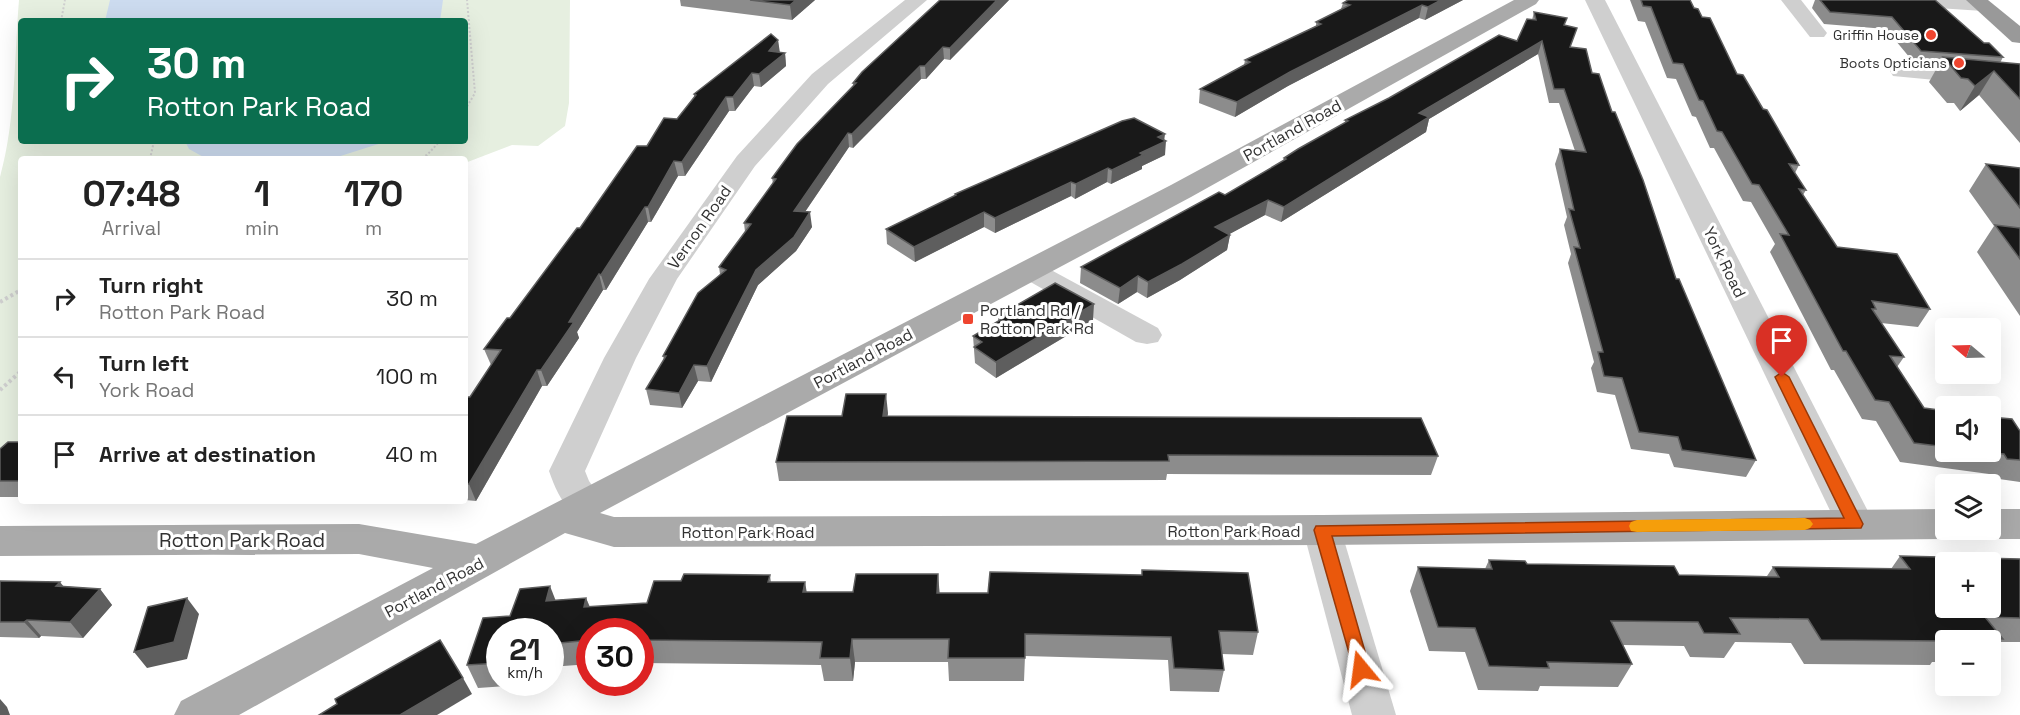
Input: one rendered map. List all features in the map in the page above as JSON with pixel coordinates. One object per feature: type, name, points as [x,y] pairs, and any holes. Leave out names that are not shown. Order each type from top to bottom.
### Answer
[{"type":"highway","points":[[1980,3],[2016,31]]},
{"type":"main road","name":"Portland Road","points":[[197,715],[574,511],[1181,191],[1529,0]]},
{"type":"main road","name":"Rotton Park Road","points":[[574,511],[614,532],[1322,530],[1935,524]]},
{"type":"main road","points":[[2001,524],[2020,524]]},
{"type":"main road","name":"Rotton Park Road","points":[[0,541],[359,539],[482,561]]},
{"type":"street","name":"Vernon Road","points":[[574,511],[573,487],[567,471],[620,358],[663,279],[746,161],[813,87],[917,0]]},
{"type":"street","name":"York Road","points":[[1595,0],[1855,524]]},
{"type":"street","points":[[1791,0],[1817,33]]},
{"type":"street","points":[[1805,0],[1815,1]]},
{"type":"street","points":[[1907,0],[1980,3]]},
{"type":"street","points":[[1901,71],[2020,81]]},
{"type":"street","points":[[1030,270],[1148,335]]},
{"type":"street","points":[[1322,530],[1374,715]]},
{"type":"path","points":[[62,18],[65,0]]},
{"type":"path","points":[[467,0],[475,93],[468,105]]},
{"type":"path","points":[[425,156],[437,144]]},
{"type":"path","points":[[0,302],[18,292]]},
{"type":"path","points":[[0,390],[18,374]]},
{"type":"green space","points":[[19,0],[570,0],[569,103],[565,126],[538,146],[512,145],[468,162],[468,156],[18,156],[18,456],[0,473],[0,177],[9,133]]},
{"type":"water","points":[[110,0],[443,0],[440,18],[106,18]]},
{"type":"water","points":[[186,144],[378,144],[340,156],[202,156],[189,149]]},
{"type":"building","points":[[750,0],[796,0],[790,5]]},
{"type":"building","points":[[940,0],[997,0],[950,48],[943,47],[925,66],[920,66],[852,134],[848,133],[794,211],[810,212],[794,237],[756,270],[707,366],[694,365],[679,393],[646,389],[666,356],[663,356],[698,293],[726,270],[719,267],[751,224],[744,223],[776,179],[772,178],[797,144],[856,83],[853,83],[862,72]]},
{"type":"building","points":[[1348,0],[1441,0],[1428,7],[1422,5],[1290,72],[1237,102],[1200,89],[1250,62],[1245,60],[1321,24],[1316,22],[1350,5],[1343,3]]},
{"type":"building","points":[[1641,0],[1690,0],[1702,17],[1710,18],[1737,74],[1743,75],[1763,109],[1767,110],[1799,165],[1789,164],[1806,190],[1799,189],[1837,247],[1897,254],[1930,309],[1872,301],[1876,309],[1872,309],[1904,357],[1890,356],[1924,408],[1935,410],[1935,446],[1914,443],[1889,402],[1875,400],[1846,351],[1843,351],[1780,234],[1789,235],[1759,185],[1752,184],[1722,132],[1717,131],[1703,101],[1699,100],[1683,64],[1673,63],[1651,7],[1643,6]]},
{"type":"building","points":[[1820,0],[1935,0],[2003,57],[1921,51],[1892,17],[1830,12]]},
{"type":"building","points":[[1534,12],[1567,18],[1564,25],[1577,28],[1570,47],[1586,49],[1592,73],[1599,74],[1612,112],[1615,112],[1643,180],[1676,279],[1679,279],[1756,460],[1682,450],[1678,437],[1639,432],[1622,378],[1604,376],[1598,352],[1603,352],[1574,247],[1580,248],[1569,209],[1574,210],[1560,149],[1586,152],[1564,89],[1554,89],[1542,41],[1419,113],[1429,117],[1284,207],[1268,200],[1215,227],[1230,235],[1148,282],[1138,276],[1120,288],[1081,267],[1219,192],[1225,195],[1348,121],[1345,120],[1389,98],[1499,35],[1517,41],[1527,19],[1536,20]]},
{"type":"building","points":[[771,34],[778,40],[769,51],[785,53],[759,74],[752,73],[733,97],[726,97],[682,162],[674,161],[648,207],[645,207],[569,322],[574,322],[541,370],[537,370],[468,484],[468,397],[501,350],[484,349],[577,228],[580,228],[637,146],[647,146],[664,118],[677,119],[696,95],[694,94]]},
{"type":"building","points":[[1943,57],[2020,64],[2020,99],[1994,71],[1975,86],[1968,79],[1961,78]]},
{"type":"building","points":[[1134,118],[1165,134],[1158,137],[1166,141],[1112,170],[1108,168],[1076,184],[1071,182],[995,218],[984,212],[914,247],[886,229],[955,194],[1122,121]]},
{"type":"building","points":[[1986,164],[2020,168],[2020,208]]},
{"type":"building","points":[[1995,225],[2020,228],[2020,259]]},
{"type":"building","points":[[1055,283],[1094,304],[996,362],[974,347],[982,342],[973,336],[1002,319],[998,316]]},
{"type":"building","points":[[846,394],[886,394],[883,416],[1421,418],[1438,456],[1168,455],[1169,461],[776,462],[787,416],[842,416]]},
{"type":"building","points":[[2001,418],[2012,419],[2020,431],[2020,460],[2007,459],[2001,454]]},
{"type":"building","points":[[8,442],[18,442],[18,481],[0,481],[0,449]]},
{"type":"building","points":[[1900,556],[1935,557],[1935,618],[1986,618],[1996,630],[1935,630],[1935,641],[1821,640],[1808,619],[1730,618],[1740,634],[1704,633],[1698,622],[1611,621],[1632,664],[1547,662],[1549,668],[1489,666],[1475,628],[1438,627],[1418,567],[1492,569],[1489,560],[1525,561],[1527,564],[1674,566],[1679,575],[1779,577],[1773,567],[1910,569]]},
{"type":"building","points":[[2001,559],[2020,559],[2020,618],[2001,617]]},
{"type":"building","points":[[1142,570],[1248,573],[1258,632],[1219,631],[1224,670],[1174,668],[1171,637],[1025,634],[1025,658],[948,658],[949,639],[852,639],[850,658],[820,658],[822,642],[654,640],[654,618],[576,618],[576,641],[564,643],[564,618],[486,618],[486,664],[467,665],[483,618],[510,616],[520,589],[550,586],[546,601],[586,598],[584,607],[647,603],[654,581],[681,581],[684,574],[770,575],[768,582],[805,582],[803,592],[853,592],[856,574],[938,574],[937,593],[988,593],[990,572],[1142,575]]},
{"type":"building","points":[[0,581],[60,582],[56,586],[100,589],[70,622],[27,620],[0,622]]},
{"type":"building","points":[[187,598],[174,642],[134,652],[148,607]]},
{"type":"building","points":[[440,640],[463,678],[400,715],[319,715],[337,704],[335,699]]},
{"type":"slow traffic","points":[[1637,526],[1805,524]]},
{"type":"place","name":"Griffin House","points":[[1931,35]]},
{"type":"place","name":"Boots Opticians","points":[[1959,63]]},
{"type":"place","name":"Portland Rd / Rotton Park Rd","points":[[968,319]]},
{"type":"route","points":[[1361,669],[1322,530],[1855,524],[1782,377]]}]
